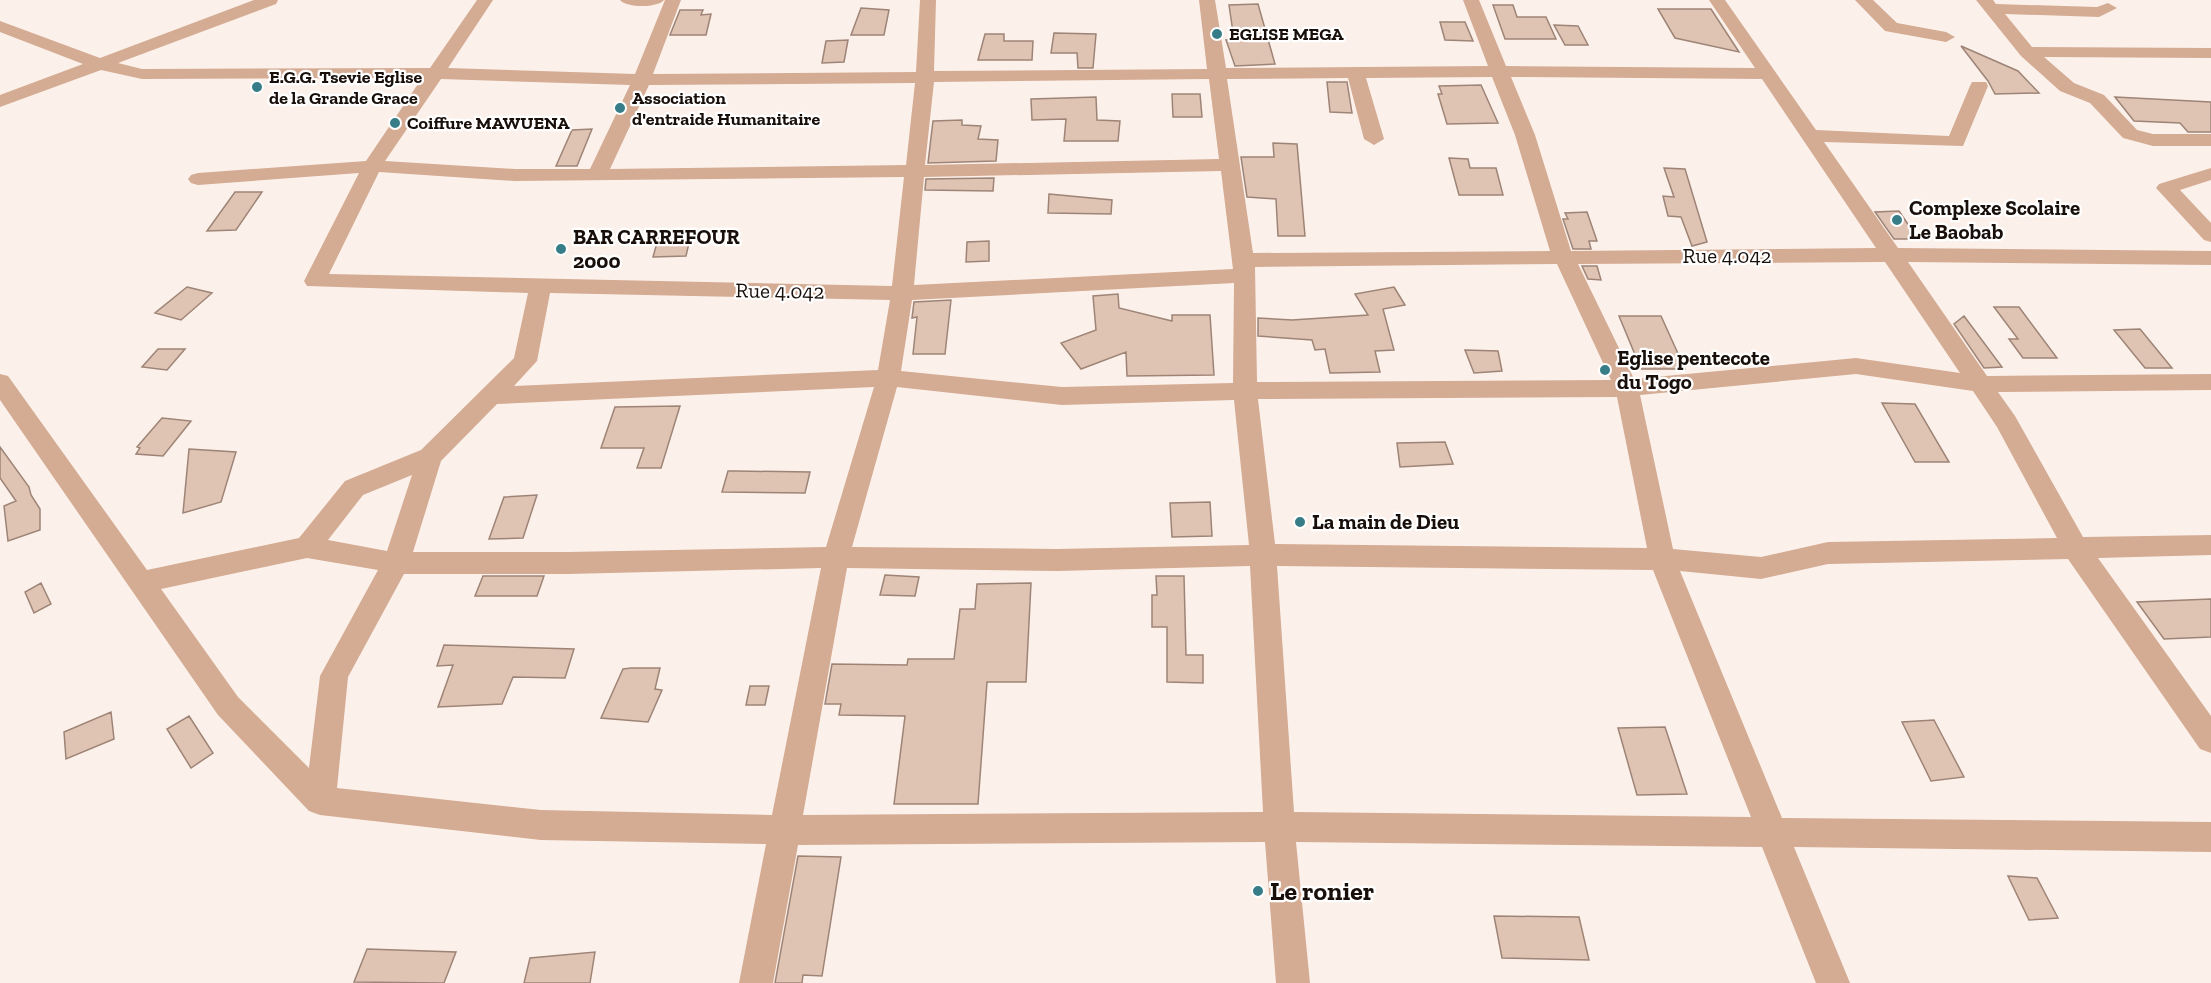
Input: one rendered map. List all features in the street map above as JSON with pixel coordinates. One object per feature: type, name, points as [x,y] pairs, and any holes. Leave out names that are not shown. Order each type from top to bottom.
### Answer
[{"type":"street","points":[[0,101],[270,0]]},
{"type":"street","points":[[372,166],[484,0]]},
{"type":"street","points":[[628,0],[656,0]]},
{"type":"street","points":[[597,175],[642,80],[674,0]]},
{"type":"street","points":[[756,983],[836,557],[888,378],[902,293],[925,76],[928,0],[946,0]]},
{"type":"street","points":[[1207,0],[1244,267],[1245,391],[1263,555],[1279,827],[1293,983]]},
{"type":"street","points":[[1472,0],[1525,135],[1555,238],[1627,388],[1662,559],[1833,983]]},
{"type":"street","points":[[1717,0],[2006,422],[2075,547],[2211,740]]},
{"type":"street","points":[[1863,0],[1891,27],[1946,38]]},
{"type":"street","points":[[1988,4],[2099,12],[2108,8]]},
{"type":"street","points":[[1988,4],[2027,52],[2067,87],[2097,99],[2130,134],[2153,140],[2211,140]]},
{"type":"street","points":[[0,26],[100,64],[141,74],[433,73],[642,80],[1500,70],[1766,74]]},
{"type":"street","points":[[2027,52],[2211,53]]},
{"type":"street","points":[[1355,72],[1374,139]]},
{"type":"street","points":[[1808,135],[1956,142],[1979,86]]},
{"type":"street","points":[[198,179],[372,166],[515,176],[1230,165]]},
{"type":"street","name":"Rue 4.042","points":[[372,166],[315,281],[902,293],[1244,267],[1564,258],[1891,255],[2211,258]]},
{"type":"street","points":[[2211,174],[2166,188],[2211,235]]},
{"type":"street","points":[[307,547],[354,488],[430,457],[525,361],[540,287]]},
{"type":"street","points":[[490,396],[888,378],[1062,396],[1245,391],[1627,388],[1730,376],[1856,366],[1980,384],[2211,382]]},
{"type":"street","points":[[0,382],[228,706],[320,801],[541,825],[786,830],[1279,827],[2211,837]]},
{"type":"street","points":[[320,801],[334,676],[396,563],[430,457]]},
{"type":"street","points":[[142,582],[307,547],[396,563],[568,563],[836,557],[1057,560],[1263,555],[1662,559],[1761,568],[1828,553],[2211,545]]},
{"type":"building","points":[[1258,4],[1275,64],[1235,66],[1226,40],[1234,39],[1229,5]]},
{"type":"building","points":[[1493,5],[1513,5],[1517,17],[1546,17],[1556,39],[1505,39]]},
{"type":"building","points":[[861,8],[889,10],[884,35],[851,35]]},
{"type":"building","points":[[1658,9],[1711,9],[1739,52],[1675,38]]},
{"type":"building","points":[[680,10],[703,10],[701,15],[711,14],[706,35],[670,35]]},
{"type":"building","points":[[1440,22],[1465,22],[1473,41],[1445,40]]},
{"type":"building","points":[[1554,25],[1578,26],[1588,45],[1565,45]]},
{"type":"building","points":[[1054,33],[1096,34],[1093,68],[1078,68],[1077,53],[1051,53]]},
{"type":"building","points":[[985,34],[1004,34],[1004,41],[1033,41],[1032,60],[978,60]]},
{"type":"building","points":[[848,40],[844,62],[822,63],[826,41]]},
{"type":"building","points":[[1961,46],[2018,71],[2039,93],[1995,94],[1988,81]]},
{"type":"building","points":[[1327,82],[1347,82],[1352,113],[1330,112]]},
{"type":"building","points":[[1481,85],[1498,123],[1447,124],[1438,94],[1442,94],[1439,86]]},
{"type":"building","points":[[1172,94],[1200,94],[1202,117],[1173,117]]},
{"type":"building","points":[[1096,97],[1097,120],[1120,121],[1118,141],[1064,141],[1066,119],[1032,120],[1031,99]]},
{"type":"building","points":[[2115,97],[2211,102],[2211,132],[2188,132],[2180,123],[2134,121]]},
{"type":"building","points":[[962,120],[962,125],[981,126],[978,139],[998,140],[996,161],[928,163],[933,121]]},
{"type":"building","points":[[592,129],[577,166],[556,166],[572,130]]},
{"type":"building","points":[[1273,143],[1297,144],[1305,236],[1278,236],[1276,199],[1247,197],[1241,157],[1274,157]]},
{"type":"building","points":[[1449,158],[1468,159],[1470,168],[1496,168],[1503,195],[1459,195]]},
{"type":"building","points":[[1664,168],[1685,169],[1707,242],[1692,246],[1681,217],[1668,216],[1663,196],[1674,197]]},
{"type":"building","points":[[994,178],[993,191],[925,190],[926,179]]},
{"type":"building","points":[[235,192],[262,192],[236,230],[207,231]]},
{"type":"building","points":[[1049,194],[1112,200],[1111,214],[1048,213]]},
{"type":"building","points":[[1899,211],[1918,239],[1894,239],[1875,212]]},
{"type":"building","points":[[1587,212],[1597,241],[1589,241],[1591,249],[1573,249],[1563,219],[1568,219],[1565,213]]},
{"type":"building","points":[[692,230],[686,256],[653,257],[660,232]]},
{"type":"building","points":[[989,241],[989,261],[966,262],[967,242]]},
{"type":"building","points":[[1582,266],[1597,266],[1601,280],[1588,279]]},
{"type":"building","points":[[187,287],[212,293],[181,320],[155,313]]},
{"type":"building","points":[[1394,287],[1405,305],[1383,309],[1394,350],[1375,351],[1380,372],[1330,373],[1325,349],[1315,350],[1312,340],[1258,336],[1258,318],[1292,320],[1368,315],[1355,294]]},
{"type":"building","points":[[1118,294],[1119,308],[1172,321],[1172,315],[1210,315],[1214,375],[1127,376],[1126,352],[1081,369],[1061,343],[1096,330],[1093,296]]},
{"type":"building","points":[[951,300],[945,354],[913,354],[917,317],[912,318],[914,302]]},
{"type":"building","points":[[1994,307],[2019,307],[2057,358],[2023,358],[2009,339],[2018,339]]},
{"type":"building","points":[[1619,316],[1661,316],[1685,369],[1641,369]]},
{"type":"building","points":[[1964,316],[2002,367],[1984,368],[1954,324]]},
{"type":"building","points":[[2140,329],[2172,368],[2145,368],[2114,330]]},
{"type":"building","points":[[158,349],[185,349],[167,370],[142,367]]},
{"type":"building","points":[[1465,350],[1498,351],[1502,371],[1474,373]]},
{"type":"building","points":[[1882,403],[1915,404],[1949,462],[1915,462]]},
{"type":"building","points":[[680,406],[661,468],[637,468],[644,448],[601,448],[615,407]]},
{"type":"building","points":[[162,418],[191,421],[163,456],[136,454],[140,448],[137,447]]},
{"type":"building","points":[[1445,442],[1453,464],[1400,467],[1397,443]]},
{"type":"building","points":[[0,447],[29,487],[40,509],[40,530],[8,541],[4,506],[16,501],[0,478]]},
{"type":"building","points":[[189,449],[236,452],[221,502],[183,513]]},
{"type":"building","points":[[728,471],[810,472],[805,493],[722,492]]},
{"type":"building","points":[[537,495],[523,538],[489,539],[504,497]]},
{"type":"building","points":[[1210,502],[1212,536],[1172,537],[1170,503]]},
{"type":"building","points":[[885,575],[919,577],[915,596],[880,595]]},
{"type":"building","points":[[483,576],[544,576],[537,596],[475,596]]},
{"type":"building","points":[[1156,576],[1184,576],[1186,655],[1203,655],[1203,683],[1167,682],[1167,627],[1152,627],[1152,595],[1157,595]]},
{"type":"building","points":[[41,583],[51,604],[34,613],[25,592]]},
{"type":"building","points":[[1031,583],[1026,682],[987,682],[978,804],[894,804],[905,716],[839,715],[841,704],[825,704],[832,664],[907,665],[908,659],[954,659],[960,609],[975,609],[977,584]]},
{"type":"building","points":[[2211,599],[2211,637],[2164,639],[2137,602]]},
{"type":"building","points":[[444,645],[574,649],[565,678],[513,677],[502,704],[438,707],[453,665],[437,666]]},
{"type":"building","points":[[660,668],[655,689],[662,690],[648,722],[601,718],[623,669]]},
{"type":"building","points":[[750,686],[769,686],[765,705],[746,705]]},
{"type":"building","points":[[111,712],[114,739],[66,759],[64,732]]},
{"type":"building","points":[[189,716],[213,753],[191,768],[167,729]]},
{"type":"building","points":[[1934,720],[1964,777],[1931,781],[1902,722]]},
{"type":"building","points":[[1665,727],[1687,794],[1637,795],[1618,728]]},
{"type":"building","points":[[798,856],[841,857],[822,976],[803,975],[802,983],[775,983]]},
{"type":"building","points":[[2008,876],[2037,878],[2058,918],[2029,920]]},
{"type":"building","points":[[1494,916],[1579,917],[1589,960],[1502,958]]},
{"type":"building","points":[[367,949],[456,952],[444,983],[354,982]]},
{"type":"building","points":[[595,952],[590,983],[524,983],[530,958]]},
{"type":"place","name":"EGLISE MEGA","points":[[1217,34]]},
{"type":"place","name":"E.G.G. Tsevie Eglise de la Grande Grace","points":[[257,87]]},
{"type":"place","name":"Association d'entraide Humanitaire","points":[[620,108]]},
{"type":"place","name":"Coiffure MAWUENA","points":[[395,123]]},
{"type":"place","name":"Complexe Scolaire Le Baobab","points":[[1897,220]]},
{"type":"place","name":"BAR CARREFOUR 2000","points":[[561,249]]},
{"type":"place","name":"Eglise pentecote du Togo","points":[[1605,370]]},
{"type":"place","name":"La main de Dieu","points":[[1300,522]]},
{"type":"place","name":"Le ronier","points":[[1258,891]]}]
